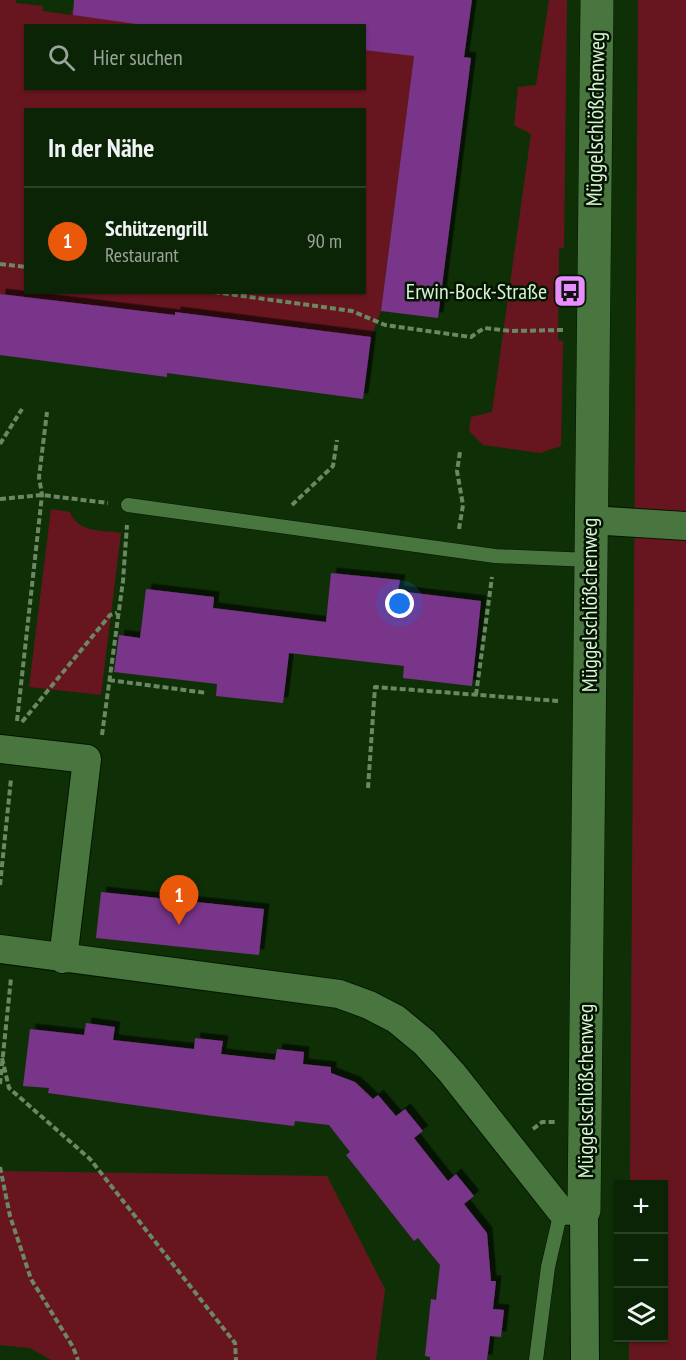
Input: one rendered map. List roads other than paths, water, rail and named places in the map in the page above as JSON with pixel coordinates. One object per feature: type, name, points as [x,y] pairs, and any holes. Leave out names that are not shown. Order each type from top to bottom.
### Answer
[{"type":"street","name":"Müggelschlößchenweg","points":[[585,1360],[573,1210],[590,560],[597,0]]},
{"type":"street","points":[[590,520],[686,526]]},
{"type":"street","points":[[7,750],[87,759],[63,958]]},
{"type":"street","name":"Müggelschlößchenweg","points":[[7,950],[339,994],[369,1005],[396,1019],[425,1043],[573,1210]]},
{"type":"lane","points":[[128,505],[495,556],[590,560]]},
{"type":"lane","name":"Müggelschlößchenweg","points":[[536,1360],[548,1267],[573,1210]]},
{"type":"place","name":"Erwin-Bock-Straße","points":[[570,291]]},
{"type":"place","name":"Schützengrill","points":[[179,925]]}]
